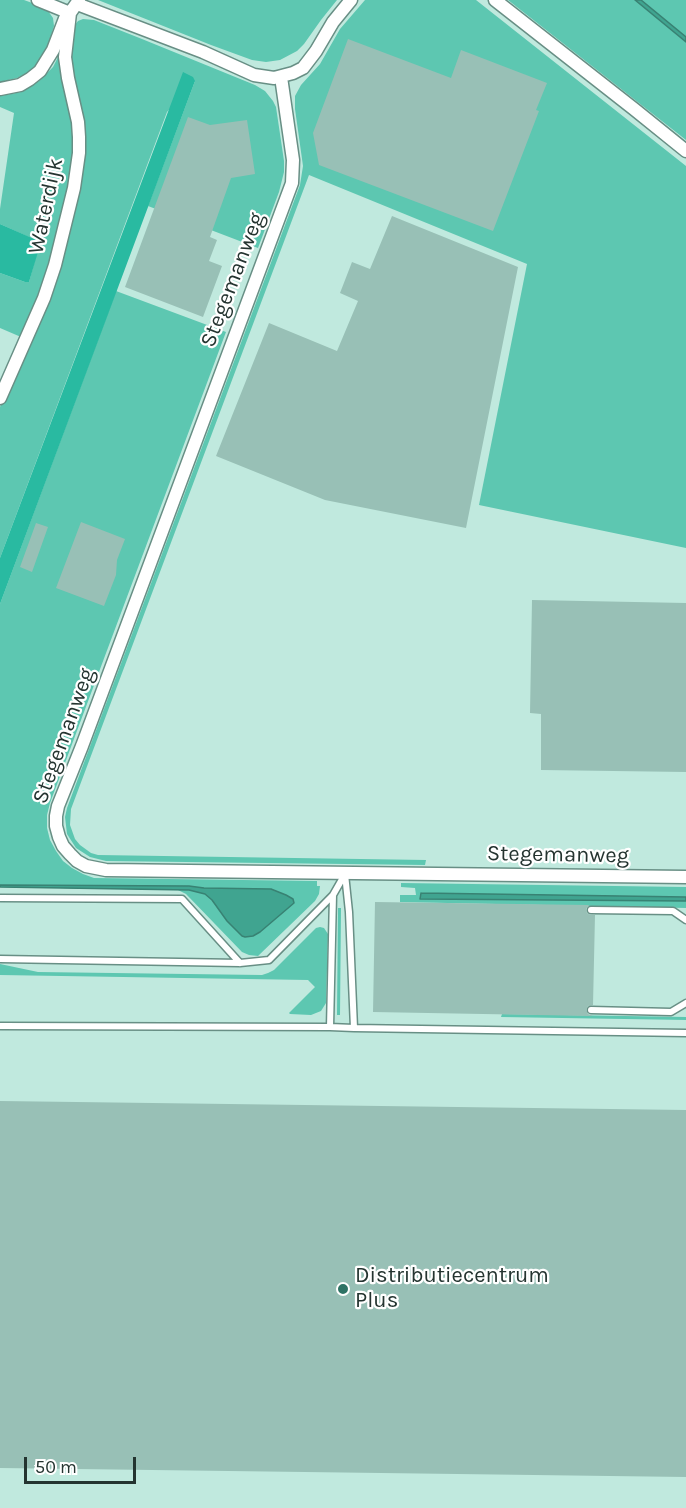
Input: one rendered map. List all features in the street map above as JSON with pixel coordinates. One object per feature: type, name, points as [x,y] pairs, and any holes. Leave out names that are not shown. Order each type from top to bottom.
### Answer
[{"type":"street","points":[[38,0],[75,6],[203,52],[254,75],[267,77],[281,77],[303,68],[333,22],[351,0]]},
{"type":"street","points":[[495,0],[686,152]]},
{"type":"street","points":[[0,89],[20,85],[40,71],[53,50],[66,16],[75,6]]},
{"type":"street","name":"Waterdijk","points":[[0,398],[56,265],[74,188],[79,153],[78,122],[65,57],[75,6]]},
{"type":"street","name":"Stegemanweg","points":[[281,77],[293,160],[292,183],[58,806],[56,826],[59,837],[70,854],[86,866],[96,869],[686,878]]},
{"type":"lane","points":[[0,959],[240,963],[269,960],[333,895],[345,874]]},
{"type":"lane","points":[[345,874],[354,1028]]},
{"type":"lane","points":[[330,1027],[333,895]]},
{"type":"lane","points":[[0,898],[182,899],[240,963]]},
{"type":"lane","points":[[591,910],[673,911],[686,920]]},
{"type":"lane","points":[[591,1010],[672,1012],[686,1003]]},
{"type":"lane","points":[[0,1026],[330,1027],[686,1033]]},
{"type":"shaded area","points":[[0,0],[24,0],[46,8],[53,18],[54,26],[47,48],[35,66],[17,78],[0,82]]},
{"type":"shaded area","points":[[98,0],[337,0],[297,51],[280,60],[266,62],[252,60],[211,45]]},
{"type":"shaded area","points":[[365,0],[476,0],[686,166],[686,548],[479,505],[527,264],[309,175],[71,809],[70,825],[80,845],[98,855],[426,860],[425,865],[106,861],[90,857],[76,848],[67,834],[65,817],[67,808],[300,185],[303,166],[295,96],[301,85],[320,64],[340,29]]},
{"type":"shaded area","points":[[508,0],[635,0],[686,42],[686,140]]},
{"type":"shaded area","points":[[635,0],[641,0],[686,37],[686,42]]},
{"type":"shaded area","points":[[641,0],[686,0],[686,37],[661,18]]},
{"type":"shaded area","points":[[83,19],[94,20],[265,91],[276,107],[284,172],[258,248],[148,206],[195,81],[167,112],[0,558],[0,407],[16,368],[80,174],[69,68],[74,26]]},
{"type":"shaded area","points":[[61,51],[74,119],[76,152],[51,268],[21,337],[0,328],[0,273],[29,282],[40,242],[0,224],[0,209],[14,113],[0,107],[0,96],[21,92],[39,81],[53,67]]},
{"type":"shaded area","points":[[183,72],[193,77],[195,81],[0,604],[0,558]]},
{"type":"shaded area","points":[[0,224],[41,242],[29,282],[0,273]]},
{"type":"shaded area","points":[[116,291],[226,332],[50,803],[47,828],[50,840],[63,861],[72,868],[94,878],[317,881],[317,886],[320,886],[315,901],[258,956],[242,952],[186,894],[178,890],[0,887],[0,604]]},
{"type":"shaded area","points":[[401,883],[686,887],[686,908],[400,902],[400,895],[416,895],[415,888],[401,887]]},
{"type":"shaded area","points":[[0,885],[271,889],[293,899],[294,903],[260,932],[245,937],[227,921],[205,894],[189,890],[0,887]]},
{"type":"shaded area","points":[[421,893],[686,897],[686,901],[420,899]]},
{"type":"shaded area","points":[[338,908],[341,908],[340,1015],[337,1015]]},
{"type":"shaded area","points":[[316,928],[324,928],[328,934],[326,1003],[321,1011],[311,1015],[289,1013],[315,987],[308,980],[0,975],[0,964],[38,972],[262,975],[274,970]]},
{"type":"shaded area","points":[[502,1014],[686,1017],[686,1020],[501,1017]]},
{"type":"building","points":[[348,39],[451,78],[461,50],[547,83],[536,110],[539,111],[493,231],[319,165],[313,133]]},
{"type":"building","points":[[188,117],[210,125],[247,120],[255,174],[231,178],[210,237],[217,240],[209,261],[222,266],[203,317],[125,287]]},
{"type":"building","points":[[392,216],[518,267],[466,528],[325,500],[216,456],[269,323],[337,351],[358,301],[340,293],[352,262],[370,269]]},
{"type":"building","points":[[81,522],[125,539],[117,560],[116,575],[104,606],[56,588]]},
{"type":"building","points":[[36,523],[48,527],[32,572],[20,567]]},
{"type":"building","points":[[532,600],[686,603],[686,772],[541,770],[541,714],[530,713]]},
{"type":"building","points":[[375,902],[589,905],[586,909],[587,913],[595,915],[593,1005],[588,1006],[586,1010],[593,1016],[373,1012]]},
{"type":"building","name":"Distributiecentrum Plus","points":[[0,1101],[686,1110],[686,1477],[0,1468]]},
{"type":"place","name":"Distributiecentrum Plus","points":[[343,1289]]}]
